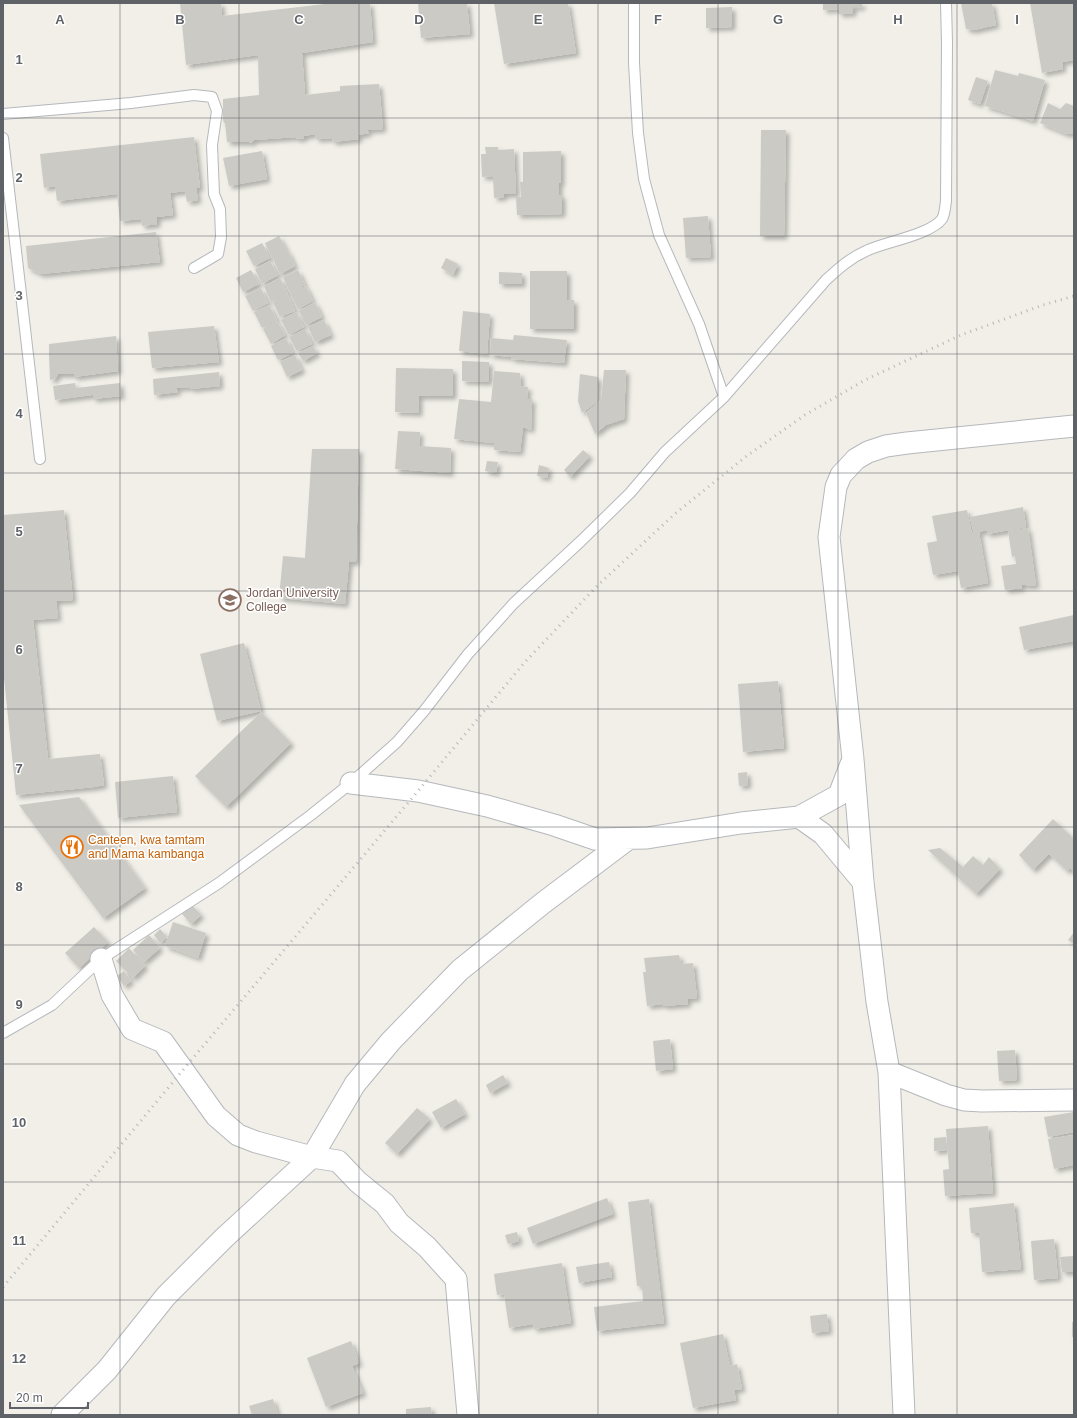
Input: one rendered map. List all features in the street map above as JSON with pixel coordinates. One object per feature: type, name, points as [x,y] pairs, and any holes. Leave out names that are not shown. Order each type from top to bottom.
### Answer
[{"type":"street","points":[[904,1415],[889,1072],[877,1002],[863,882],[853,759],[829,537],[836,487],[841,475],[856,459],[868,452],[886,446],[1074,426]]},
{"type":"street","points":[[351,783],[418,791],[488,806],[554,825],[595,839],[628,839],[647,838],[741,822],[799,817],[839,796],[853,759]]},
{"type":"street","points":[[799,817],[824,834],[863,882]]},
{"type":"street","points":[[62,1415],[107,1370],[166,1296],[224,1238],[312,1156],[355,1084],[391,1041],[460,970],[543,903],[628,839]]},
{"type":"street","points":[[101,959],[112,995],[132,1029],[164,1042],[216,1116],[238,1135],[256,1142],[338,1161],[358,1182],[386,1204],[399,1223],[427,1247],[456,1279],[468,1415]]},
{"type":"street","points":[[889,1072],[946,1095],[964,1100],[1074,1100]]},
{"type":"lane","points":[[634,3],[634,63],[638,133],[644,179],[659,235],[699,324],[724,397]]},
{"type":"lane","points":[[3,1033],[52,1005],[101,959],[219,883],[311,815],[351,783],[397,742],[424,711],[468,654],[514,602],[587,536],[630,493],[665,452],[724,397],[826,280],[842,265],[866,250],[935,225],[942,218],[946,201],[946,3]]},
{"type":"lane","points":[[3,114],[131,103],[194,95],[212,97],[217,111],[212,145],[214,194],[220,208],[221,237],[218,254],[194,268]]},
{"type":"lane","points":[[3,138],[40,459]]},
{"type":"building","points":[[180,3],[221,3],[222,16],[325,3],[370,3],[373,42],[302,53],[305,95],[340,91],[340,86],[379,84],[383,129],[367,130],[369,133],[358,135],[359,139],[333,142],[332,138],[316,139],[315,134],[296,139],[296,137],[254,140],[251,143],[227,142],[225,123],[223,120],[223,99],[259,95],[258,55],[186,65]]},
{"type":"building","points":[[418,3],[467,3],[470,34],[421,38]]},
{"type":"building","points":[[494,3],[568,3],[576,53],[504,64]]},
{"type":"building","points":[[823,3],[862,3],[862,7],[853,7],[853,13],[839,14],[839,9],[823,10]]},
{"type":"building","points":[[961,3],[992,3],[996,25],[974,30],[966,29]]},
{"type":"building","points":[[1030,3],[1074,3],[1074,60],[1062,62],[1063,69],[1042,73]]},
{"type":"building","points":[[732,7],[732,27],[706,28],[706,8]]},
{"type":"building","points":[[995,70],[1018,76],[1019,73],[1045,80],[1033,121],[985,106]]},
{"type":"building","points":[[976,77],[988,81],[980,104],[968,100]]},
{"type":"building","points":[[1048,103],[1060,109],[1066,103],[1074,106],[1074,133],[1067,134],[1040,123]]},
{"type":"building","points":[[761,130],[786,130],[784,236],[760,236]]},
{"type":"building","points":[[194,137],[200,188],[196,188],[198,200],[187,202],[185,191],[170,193],[173,215],[157,217],[157,224],[142,226],[141,219],[120,221],[117,194],[57,201],[55,186],[44,188],[40,154]]},
{"type":"building","points":[[485,147],[498,147],[498,150],[514,149],[516,194],[504,194],[504,197],[494,198],[493,176],[482,177],[481,154],[486,154]]},
{"type":"building","points":[[262,151],[267,179],[229,186],[223,158]]},
{"type":"building","points":[[561,151],[561,183],[559,183],[559,195],[562,195],[562,214],[517,215],[516,197],[521,197],[520,182],[523,182],[523,152]]},
{"type":"building","points":[[708,216],[711,257],[686,258],[683,218]]},
{"type":"building","points":[[156,232],[160,262],[41,274],[28,268],[26,246]]},
{"type":"building","points":[[279,236],[287,251],[272,258],[265,243]]},
{"type":"building","points":[[262,243],[270,258],[254,266],[246,251]]},
{"type":"building","points":[[288,251],[295,266],[280,274],[273,259]]},
{"type":"building","points":[[446,258],[458,264],[453,275],[441,268]]},
{"type":"building","points":[[270,261],[278,275],[262,284],[255,269]]},
{"type":"building","points":[[251,270],[259,284],[243,292],[236,278]]},
{"type":"building","points":[[298,270],[305,285],[290,293],[283,277]]},
{"type":"building","points":[[530,271],[567,271],[567,300],[574,300],[574,329],[530,329]]},
{"type":"building","points":[[499,272],[522,273],[522,284],[499,284]]},
{"type":"building","points":[[280,278],[288,294],[271,302],[264,286]]},
{"type":"building","points":[[306,286],[313,301],[298,309],[290,293]]},
{"type":"building","points":[[261,288],[268,303],[253,311],[245,296]]},
{"type":"building","points":[[288,295],[295,311],[280,317],[273,302]]},
{"type":"building","points":[[315,302],[322,317],[306,325],[299,311]]},
{"type":"building","points":[[269,305],[277,320],[262,328],[254,312]]},
{"type":"building","points":[[463,311],[490,314],[487,354],[459,351]]},
{"type":"building","points":[[296,312],[304,327],[289,335],[281,320]]},
{"type":"building","points":[[324,320],[331,335],[315,342],[308,327]]},
{"type":"building","points":[[277,321],[285,335],[271,344],[263,329]]},
{"type":"building","points":[[214,326],[219,362],[152,368],[148,332]]},
{"type":"building","points":[[305,329],[312,344],[297,351],[289,337]]},
{"type":"building","points":[[514,335],[567,340],[564,363],[511,359],[512,357],[490,355],[491,338],[513,340]]},
{"type":"building","points":[[116,336],[118,371],[74,377],[74,374],[58,374],[55,379],[50,380],[49,344]]},
{"type":"building","points":[[286,338],[293,353],[278,360],[271,346]]},
{"type":"building","points":[[313,346],[317,353],[303,361],[298,353]]},
{"type":"building","points":[[295,355],[302,370],[287,377],[280,362]]},
{"type":"building","points":[[462,361],[489,362],[489,382],[462,381]]},
{"type":"building","points":[[396,368],[453,369],[453,396],[419,396],[419,413],[395,412]]},
{"type":"building","points":[[604,370],[626,370],[624,419],[606,425],[595,434],[586,413],[601,400]]},
{"type":"building","points":[[494,371],[520,373],[521,386],[528,387],[527,399],[532,399],[531,430],[523,427],[520,452],[494,450],[494,443],[454,439],[459,399],[491,402]]},
{"type":"building","points":[[219,372],[220,386],[191,389],[190,387],[176,388],[178,392],[154,395],[153,379]]},
{"type":"building","points":[[580,374],[598,377],[597,402],[582,413],[578,401]]},
{"type":"building","points":[[75,383],[76,388],[120,383],[121,396],[93,399],[92,395],[55,400],[53,386]]},
{"type":"building","points":[[398,431],[420,432],[419,446],[451,448],[450,473],[395,469]]},
{"type":"building","points":[[312,449],[359,449],[356,562],[349,562],[345,604],[279,598],[283,556],[305,558]]},
{"type":"building","points":[[583,450],[590,456],[570,477],[564,470]]},
{"type":"building","points":[[487,461],[498,462],[496,473],[485,471]]},
{"type":"building","points":[[539,465],[549,468],[547,478],[537,476]]},
{"type":"building","points":[[1023,507],[1026,527],[987,534],[987,530],[979,532],[988,583],[961,588],[958,571],[933,575],[927,543],[937,541],[932,516],[967,510],[972,534],[974,533],[970,517]]},
{"type":"building","points":[[64,510],[73,600],[56,601],[58,618],[33,620],[48,759],[100,754],[104,785],[16,795],[3,668],[3,515]]},
{"type":"building","points":[[1028,528],[1036,585],[1026,586],[1026,584],[1022,585],[1022,588],[1005,590],[1001,566],[1016,564],[1015,556],[1012,557],[1008,531]]},
{"type":"building","points":[[1074,615],[1074,641],[1024,650],[1019,627]]},
{"type":"building","points":[[244,643],[261,711],[217,721],[200,654]]},
{"type":"building","points":[[778,681],[784,748],[743,752],[738,684]]},
{"type":"building","points":[[261,712],[291,743],[226,807],[195,776]]},
{"type":"building","points":[[747,772],[748,785],[739,786],[738,773]]},
{"type":"building","points":[[173,776],[177,812],[118,818],[115,782]]},
{"type":"building","points":[[79,797],[145,888],[103,918],[19,805]]},
{"type":"building","points":[[1053,819],[1074,839],[1074,872],[1070,868],[1067,871],[1049,854],[1033,870],[1019,855]]},
{"type":"building","points":[[940,848],[963,867],[973,856],[983,865],[989,857],[1000,869],[976,894],[928,850]]},
{"type":"building","points":[[192,905],[201,915],[191,924],[182,914]]},
{"type":"building","points":[[173,922],[206,933],[198,958],[165,946]]},
{"type":"building","points":[[94,927],[108,942],[79,968],[65,953]]},
{"type":"building","points":[[160,929],[167,937],[160,943],[154,935]]},
{"type":"building","points":[[1074,932],[1074,944],[1068,940]]},
{"type":"building","points":[[149,935],[160,948],[144,962],[133,950]]},
{"type":"building","points":[[129,948],[145,966],[133,978],[116,961]]},
{"type":"building","points":[[679,955],[681,964],[693,963],[697,998],[687,999],[688,1004],[664,1006],[663,1004],[647,1006],[643,972],[646,972],[644,958]]},
{"type":"building","points":[[124,971],[131,981],[124,986],[117,976]]},
{"type":"building","points":[[670,1039],[673,1069],[656,1071],[653,1041]]},
{"type":"building","points":[[1015,1050],[1017,1080],[999,1081],[997,1051]]},
{"type":"building","points":[[503,1075],[508,1083],[490,1093],[486,1085]]},
{"type":"building","points":[[456,1099],[465,1114],[441,1128],[432,1112]]},
{"type":"building","points":[[417,1108],[430,1119],[397,1154],[385,1143]]},
{"type":"building","points":[[1074,1112],[1074,1132],[1048,1137],[1044,1117]]},
{"type":"building","points":[[988,1126],[993,1193],[945,1196],[943,1170],[949,1169],[946,1129]]},
{"type":"building","points":[[1074,1135],[1074,1165],[1054,1169],[1048,1139]]},
{"type":"building","points":[[946,1137],[947,1150],[934,1151],[934,1138]]},
{"type":"building","points":[[607,1198],[613,1214],[533,1244],[527,1228]]},
{"type":"building","points":[[649,1199],[664,1323],[597,1331],[594,1307],[643,1301],[642,1286],[637,1286],[628,1202]]},
{"type":"building","points":[[1014,1203],[1021,1269],[982,1272],[979,1233],[971,1233],[969,1208]]},
{"type":"building","points":[[517,1232],[519,1241],[508,1244],[505,1235]]},
{"type":"building","points":[[1054,1239],[1058,1278],[1034,1280],[1031,1241]]},
{"type":"building","points":[[1074,1256],[1074,1272],[1062,1272],[1060,1257]]},
{"type":"building","points":[[609,1262],[612,1277],[579,1283],[576,1267]]},
{"type":"building","points":[[562,1263],[571,1323],[534,1329],[533,1324],[509,1328],[504,1294],[497,1295],[494,1274]]},
{"type":"building","points":[[827,1314],[829,1331],[812,1333],[810,1316]]},
{"type":"building","points":[[1072,1322],[1074,1322],[1074,1337],[1072,1337]]},
{"type":"building","points":[[723,1334],[730,1366],[737,1364],[742,1389],[734,1390],[736,1400],[693,1408],[680,1343]]},
{"type":"building","points":[[351,1341],[359,1363],[352,1366],[363,1393],[326,1407],[307,1358]]},
{"type":"building","points":[[273,1399],[278,1415],[252,1415],[249,1406]]},
{"type":"building","points":[[431,1407],[432,1415],[406,1415],[406,1409]]},
{"type":"railway","points":[[3,1287],[524,663],[598,585],[677,512],[748,455],[805,415],[865,380],[961,335],[1043,305],[1074,296]]},
{"type":"place","name":"Jordan University College","points":[[230,600]]},
{"type":"place","name":"Canteen, kwa tamtam and Mama kambanga","points":[[72,847]]}]
